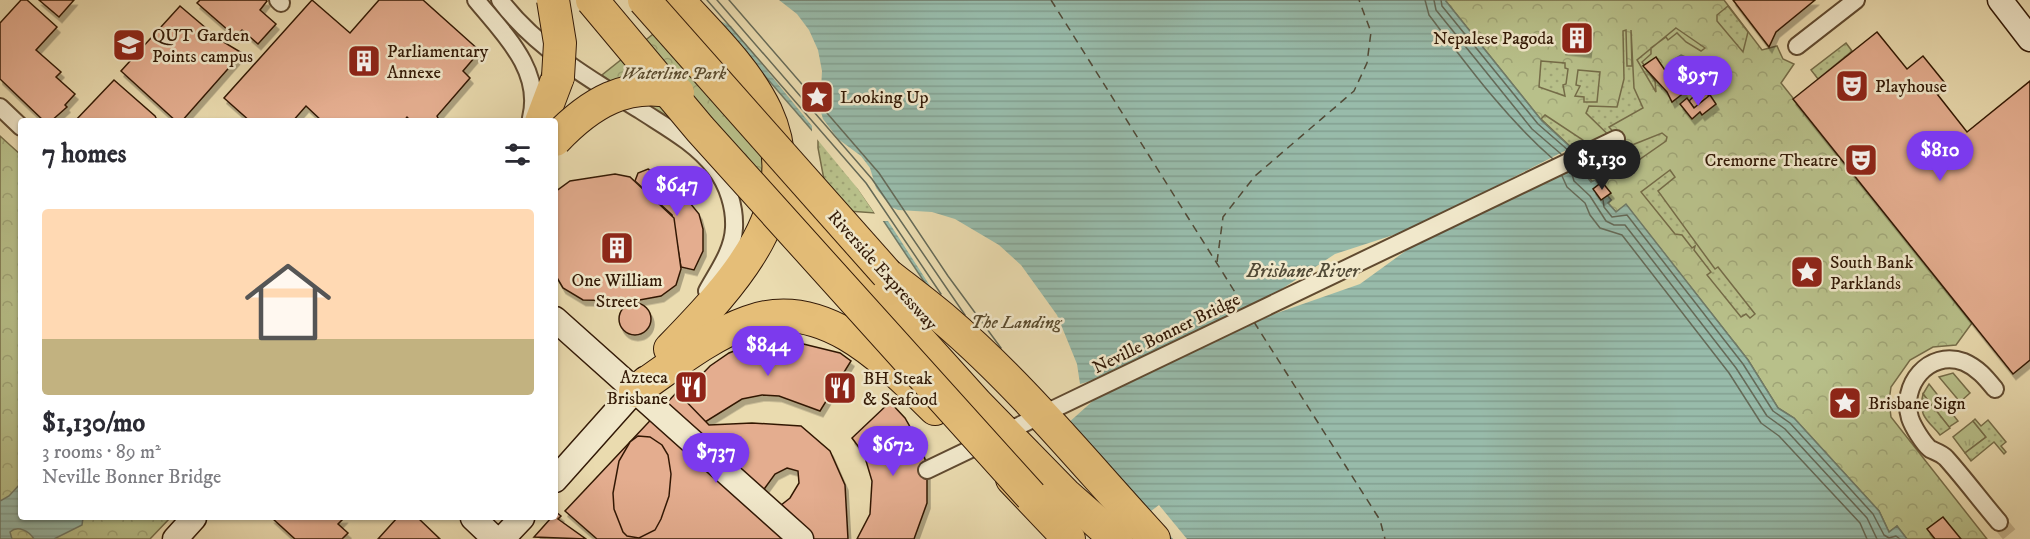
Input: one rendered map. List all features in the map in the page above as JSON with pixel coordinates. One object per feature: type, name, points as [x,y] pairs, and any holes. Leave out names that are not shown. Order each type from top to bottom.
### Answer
[{"type":"highway","points":[[543,118],[558,77],[561,43],[553,0]]},
{"type":"highway","points":[[592,0],[700,129],[1069,539]]},
{"type":"highway","name":"Riverside Expressway","points":[[644,0],[1123,539]]},
{"type":"highway","points":[[670,349],[732,280],[763,232],[775,194],[774,141],[766,111],[752,88],[720,47],[678,0]]},
{"type":"highway","points":[[558,137],[597,103],[635,89],[654,88],[678,93],[717,114],[740,136],[809,218],[977,404],[1065,494],[1116,539]]},
{"type":"highway","points":[[887,274],[945,320],[1037,409],[1154,539]]},
{"type":"highway","points":[[635,391],[704,344],[750,321],[774,317],[797,317],[825,324],[846,333],[893,369],[1031,496]]},
{"type":"street","points":[[476,0],[510,42],[527,70],[534,99],[531,118]]},
{"type":"street","points":[[500,0],[525,27],[555,52],[693,146],[716,169],[725,185],[734,219],[731,246],[714,279],[670,349],[558,477]]},
{"type":"street","points":[[1797,46],[1856,0]]},
{"type":"street","points":[[2000,0],[2030,39]]},
{"type":"street","points":[[2020,0],[2030,12]]},
{"type":"street","points":[[0,107],[18,123]]},
{"type":"street","name":"Neville Bonner Bridge","points":[[927,470],[1616,139]]},
{"type":"street","points":[[558,322],[801,539]]},
{"type":"street","points":[[1995,389],[1979,371],[1959,361],[1940,361],[1921,371],[1911,386],[1908,406],[1912,423],[1930,448],[1943,455],[1996,526]]},
{"type":"street","points":[[175,539],[192,520]]},
{"type":"street","points":[[475,520],[495,539]]},
{"type":"street","points":[[502,539],[520,520]]},
{"type":"green space","name":"South Bank Parklands","points":[[1445,0],[1724,0],[1762,50],[1777,46],[1783,59],[1794,64],[1781,83],[1972,323],[1956,345],[1933,347],[1910,360],[1891,387],[1889,401],[1891,417],[1987,539],[1907,539],[1897,526],[1889,532],[1879,511],[1794,418],[1778,408],[1748,360],[1626,205],[1616,212],[1608,203],[1611,200],[1584,172],[1591,166],[1542,121]]},
{"type":"green space","points":[[1728,6],[1748,32],[1743,52],[1717,21],[1717,15]]},
{"type":"green space","name":"Waterline Park","points":[[667,23],[764,129],[766,188],[602,75]]},
{"type":"green space","points":[[1676,28],[1705,48],[1701,51],[1677,33],[1657,44]]},
{"type":"green space","points":[[1626,30],[1627,66],[1632,66],[1631,30],[1634,88],[1643,108],[1609,127],[1627,147],[1662,133],[1667,137],[1666,141],[1630,166],[1617,155],[1622,148],[1586,113],[1589,106],[1617,107],[1624,79],[1623,31]]},
{"type":"green space","points":[[1846,43],[1852,51],[1818,79],[1811,70]]},
{"type":"green space","points":[[1651,49],[1651,54],[1642,62],[1655,81],[1656,92],[1637,60]]},
{"type":"green space","points":[[1541,61],[1565,63],[1565,68],[1568,69],[1566,84],[1563,85],[1565,96],[1539,87]]},
{"type":"green space","points":[[1578,70],[1600,72],[1597,102],[1584,102],[1584,97],[1575,96],[1580,86],[1576,85]]},
{"type":"green space","points":[[1545,115],[1583,140],[1600,159],[1591,166],[1541,119]]},
{"type":"green space","points":[[818,128],[875,213],[848,211],[825,185],[818,148]]},
{"type":"green space","points":[[0,136],[18,152],[18,520],[168,520],[150,539],[0,539]]},
{"type":"green space","points":[[1670,170],[1675,177],[1658,191],[1715,269],[1718,267],[1755,314],[1750,318],[1746,314],[1741,317],[1707,275],[1711,272],[1694,250],[1695,246],[1692,248],[1682,235],[1675,234],[1641,192]]},
{"type":"green space","points":[[1953,373],[1970,393],[1960,402],[1939,377]]},
{"type":"green space","points":[[1929,384],[1958,421],[1949,427],[1923,394]]},
{"type":"green space","points":[[1923,394],[1950,428],[1940,435],[1923,414]]},
{"type":"green space","points":[[1975,419],[1981,426],[1988,420],[2006,442],[2001,446],[2006,452],[2004,454],[1994,442],[1971,461],[1965,453],[1986,437],[1973,421]]},
{"type":"green space","points":[[1973,421],[1986,437],[1965,453],[1953,437]]},
{"type":"water","name":"Brisbane River","points":[[699,0],[1445,0],[1542,121],[1591,166],[1584,173],[1591,182],[1595,180],[1611,200],[1608,203],[1616,212],[1626,204],[1748,360],[1778,408],[1794,418],[1879,511],[1889,532],[1897,526],[1907,539],[1080,539],[983,361],[929,289],[861,187]]},
{"type":"water","points":[[1681,55],[1690,59],[1705,77],[1687,91],[1671,68],[1673,60]]},
{"type":"water","points":[[18,486],[18,520],[83,520],[82,525],[54,539],[34,539],[26,531],[16,529],[10,532],[12,539],[0,539],[0,501],[9,496]]},
{"type":"pier","name":"The Landing","points":[[698,0],[779,0],[797,14],[809,30],[818,50],[822,71],[820,109],[823,119],[838,139],[861,156],[870,168],[876,188],[891,207],[898,210],[932,212],[955,219],[999,245],[1021,265],[1057,315],[1077,364],[1080,384],[1091,381],[1092,384],[1256,306],[1335,254],[1415,228],[1576,145],[1590,161],[1528,186],[1422,239],[1360,284],[1263,318],[1096,395],[1096,398],[1066,425],[1141,539],[1076,539],[1012,430],[980,363],[888,221],[880,221],[858,189],[812,133],[812,126],[731,26],[714,18]]},
{"type":"pier","points":[[1159,505],[1187,539],[1173,539],[1151,511]]},
{"type":"building","points":[[21,0],[27,0],[57,27],[36,50],[61,72],[56,77],[75,94],[65,105],[67,107],[55,118],[41,118],[0,79],[0,23]]},
{"type":"building","points":[[39,0],[74,0],[59,17]]},
{"type":"building","points":[[200,0],[266,0],[260,10],[276,24],[258,44],[242,30],[236,37],[197,3]]},
{"type":"building","name":"Parliamentary Annexe","points":[[312,0],[350,33],[379,0],[423,0],[480,51],[463,71],[470,78],[437,116],[438,118],[319,118],[306,106],[296,118],[246,118],[224,98]]},
{"type":"building","points":[[1733,0],[1815,0],[1776,32],[1769,47]]},
{"type":"building","points":[[180,6],[220,40],[242,53],[185,118],[173,118],[121,71]]},
{"type":"building","name":"Nepalese Pagoda","points":[[1566,25],[1591,28],[1588,52],[1563,49]]},
{"type":"building","points":[[1877,32],[1907,69],[1923,56],[1944,82],[1934,90],[1967,132],[2030,81],[2030,360],[2013,374],[1793,99]]},
{"type":"building","points":[[1656,57],[1675,85],[1677,83],[1685,92],[1672,102],[1667,92],[1643,66]]},
{"type":"building","points":[[114,80],[156,118],[78,118]]},
{"type":"building","points":[[1702,88],[1709,96],[1694,108],[1689,101]]},
{"type":"building","points":[[1710,95],[1716,104],[1702,115],[1700,112],[1692,119],[1680,104],[1687,98],[1694,108]]},
{"type":"building","points":[[648,169],[677,187],[699,214],[703,229],[703,251],[694,270],[681,267],[672,215],[635,181],[638,173]]},
{"type":"building","name":"One William Street","points":[[615,174],[630,177],[674,218],[681,269],[676,285],[661,296],[634,301],[583,300],[563,288],[558,279],[558,190],[570,181]]},
{"type":"building","points":[[1602,182],[1611,193],[1601,200],[1593,189]]},
{"type":"building","points":[[635,303],[647,307],[651,319],[647,331],[635,335],[623,331],[619,319],[623,307]]},
{"type":"building","points":[[787,340],[840,353],[851,361],[820,411],[779,396],[762,395],[742,399],[705,422],[680,397],[710,366],[729,353],[757,342]]},
{"type":"building","points":[[677,392],[709,425],[752,423],[801,426],[830,451],[845,485],[848,539],[597,539],[565,511]],"holes":[[[787,468],[798,471],[799,483],[790,498],[776,509],[762,492],[775,474]]]},
{"type":"building","points":[[890,402],[905,418],[927,464],[927,503],[914,539],[857,539],[870,514],[872,481],[864,454],[852,438]]},
{"type":"building","points":[[638,436],[650,437],[662,445],[668,455],[671,474],[669,496],[661,519],[655,530],[639,538],[627,536],[623,532],[614,509],[613,493],[619,461],[630,442]]},
{"type":"building","points":[[1943,517],[1961,539],[1935,539],[1927,529]]},
{"type":"building","points":[[558,519],[586,539],[534,537],[549,520]]},
{"type":"building","points":[[274,520],[342,520],[338,524],[348,533],[342,539],[295,539]]},
{"type":"building","points":[[395,520],[420,520],[440,539],[378,539]]},
{"type":"ferry route","points":[[1051,0],[1245,308]]},
{"type":"ferry route","points":[[1217,262],[1223,217],[1255,176],[1354,91],[1367,63],[1371,32],[1359,0]]},
{"type":"ferry route","points":[[1254,322],[1380,520],[1385,539]]},
{"type":"tunnel","points":[[1999,522],[2013,539]]},
{"type":"place","name":"Nepalese Pagoda","points":[[1577,38]]},
{"type":"place","name":"QUT Garden Points campus","points":[[129,45]]},
{"type":"place","name":"Parliamentary Annexe","points":[[364,61]]},
{"type":"place","name":"Playhouse","points":[[1852,86]]},
{"type":"place","name":"Looking Up","points":[[817,97]]},
{"type":"place","name":"Cremorne Theatre","points":[[1861,160]]},
{"type":"place","name":"One William Street","points":[[617,248]]},
{"type":"place","name":"South Bank Parklands","points":[[1807,272]]},
{"type":"place","name":"Azteca Brisbane","points":[[691,387]]},
{"type":"place","name":"BH Steak & Seafood","points":[[840,388]]},
{"type":"place","name":"Brisbane Sign","points":[[1845,403]]}]
